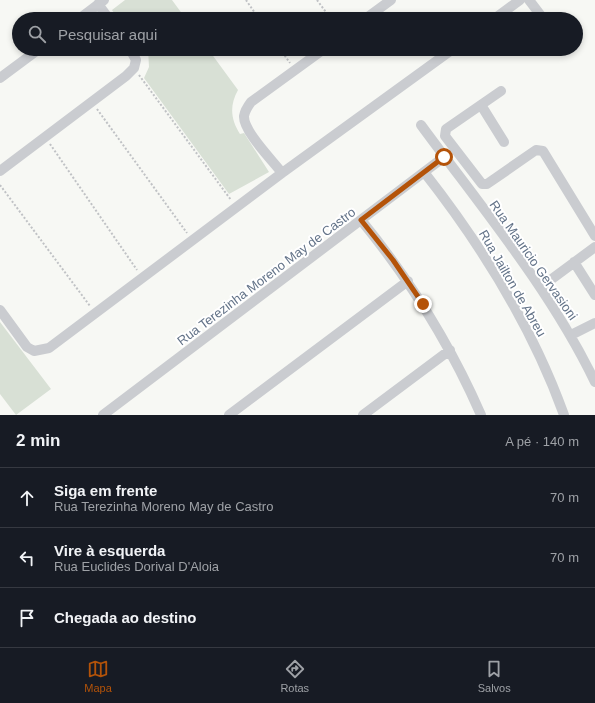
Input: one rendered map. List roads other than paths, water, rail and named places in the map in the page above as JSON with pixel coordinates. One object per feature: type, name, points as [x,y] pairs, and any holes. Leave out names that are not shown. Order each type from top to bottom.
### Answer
[{"type":"street","points":[[375,12],[392,0]]},
{"type":"street","points":[[504,12],[520,0]]},
{"type":"street","points":[[529,0],[538,12]]},
{"type":"street","points":[[88,12],[101,2],[106,12]]},
{"type":"street","points":[[0,78],[30,56]]},
{"type":"street","points":[[0,171],[134,68],[136,60],[134,56]]},
{"type":"street","points":[[282,173],[248,130],[244,116],[246,108],[251,102],[314,56]]},
{"type":"street","points":[[0,310],[28,347],[34,351],[48,348],[282,173],[443,56]]},
{"type":"street","points":[[501,91],[446,130],[444,133],[479,182],[482,184],[487,184],[536,150],[540,149],[543,151],[595,236]]},
{"type":"street","points":[[481,105],[504,142]]},
{"type":"street","name":"Rua Mauricio Gervasioni","points":[[421,125],[533,277],[571,335],[595,382]]},
{"type":"street","name":"Rua Terezinha Moreno May de Castro","points":[[103,415],[444,157]]},
{"type":"street","name":"Rua Jailton de Abreu","points":[[424,172],[466,228],[503,286],[536,348],[564,415]]},
{"type":"street","points":[[361,220],[408,281],[450,350],[481,415]]},
{"type":"street","points":[[545,284],[595,247]]},
{"type":"street","points":[[574,262],[595,295]]},
{"type":"street","points":[[229,415],[408,281]]},
{"type":"street","points":[[571,335],[595,323]]},
{"type":"street","points":[[363,415],[450,350]]}]
